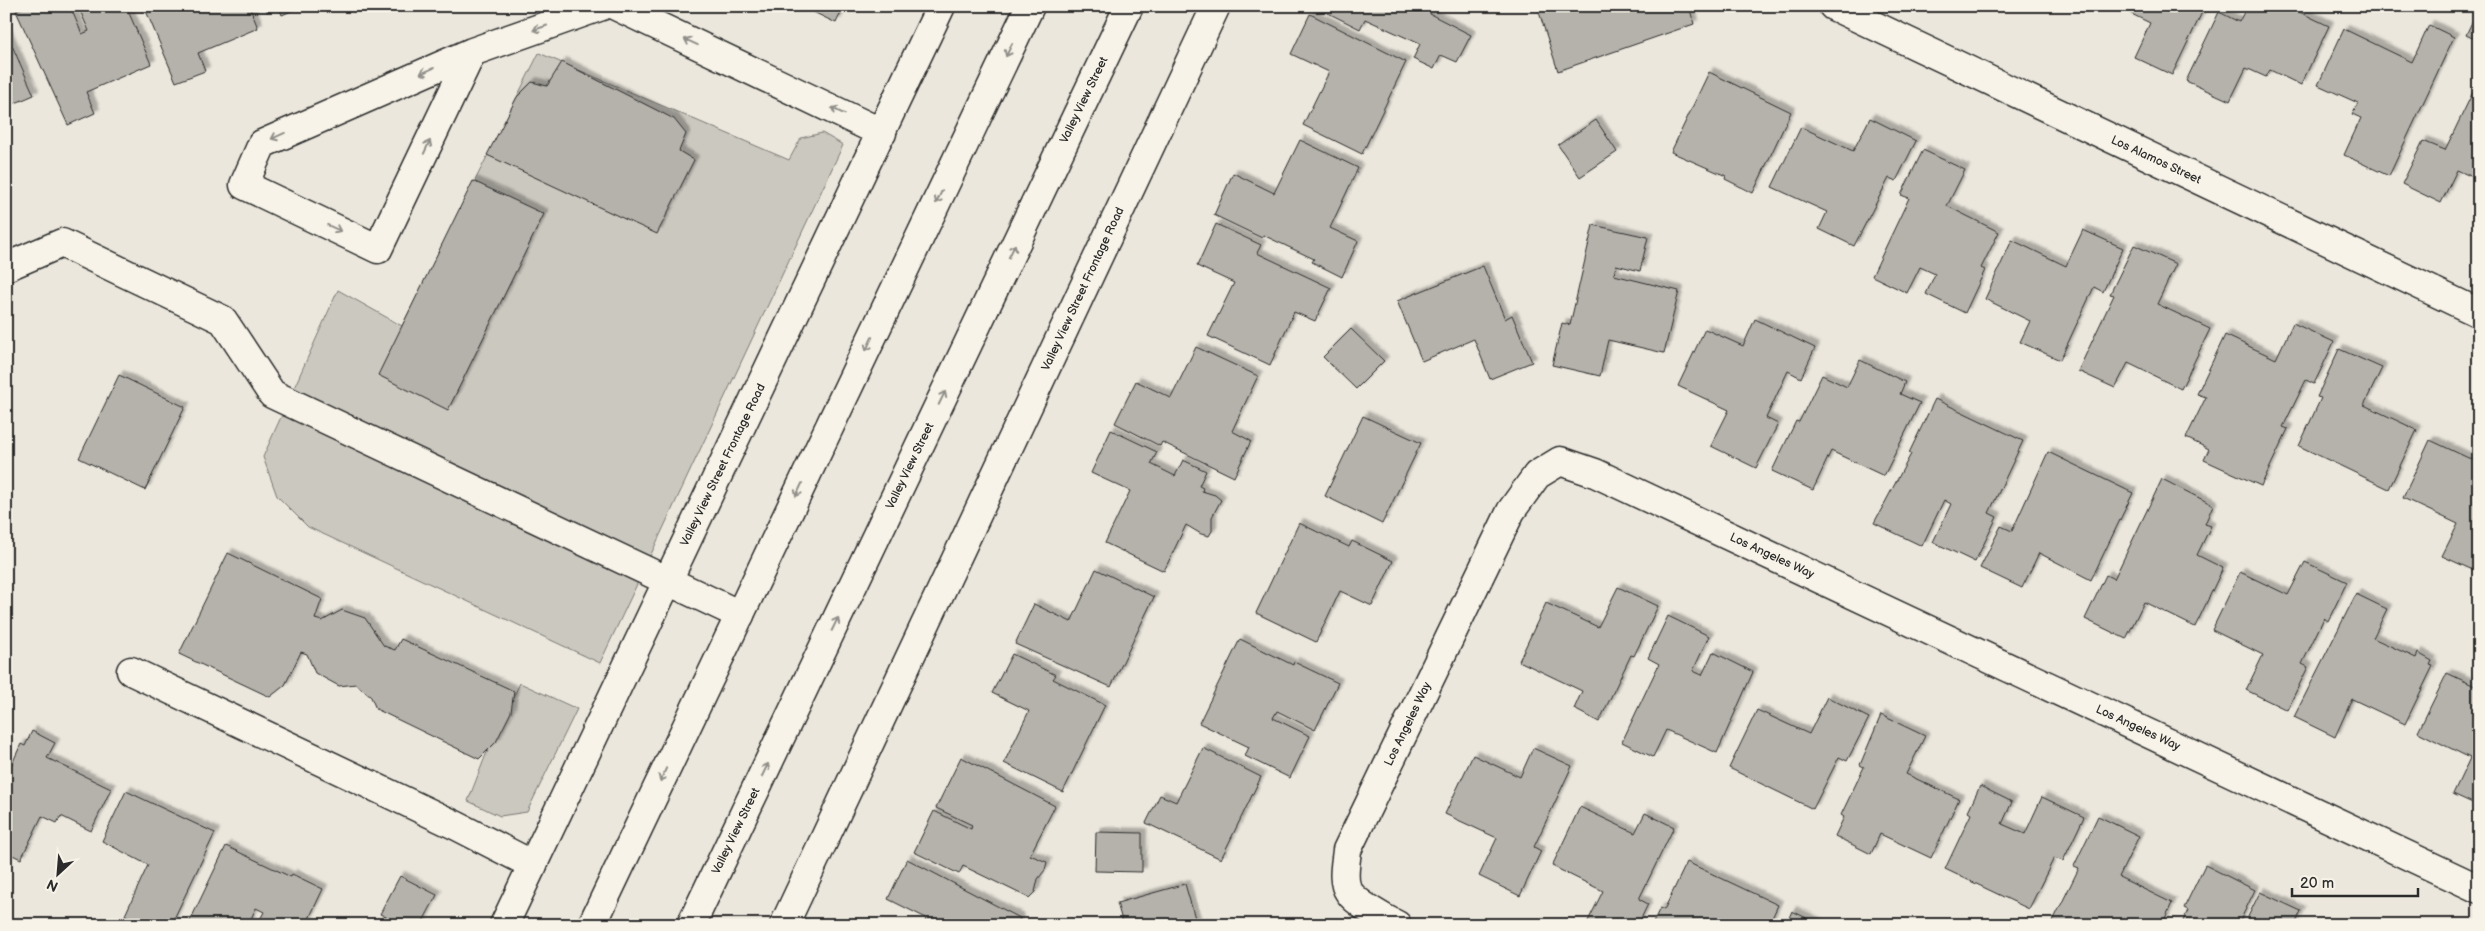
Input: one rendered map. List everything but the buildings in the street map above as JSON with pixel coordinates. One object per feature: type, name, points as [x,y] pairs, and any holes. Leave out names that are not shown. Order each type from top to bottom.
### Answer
[{"type":"street","points":[[472,52],[378,249],[244,185],[262,144],[472,52],[602,6]]},
{"type":"street","points":[[616,6],[882,133]]},
{"type":"street","name":"Valley View Street Frontage Road","points":[[504,925],[941,6]]},
{"type":"street","points":[[592,925],[1030,6]]},
{"type":"street","name":"Valley View Street","points":[[691,925],[1129,6]]},
{"type":"street","name":"Valley View Street Frontage Road","points":[[784,925],[1216,6]]},
{"type":"street","name":"Los Alamos Street","points":[[1833,6],[2479,313]]},
{"type":"street","points":[[6,267],[62,244],[80,252],[223,320],[272,394],[740,614]]},
{"type":"street","name":"Los Angeles Way","points":[[1397,925],[1378,916],[1348,892],[1344,875],[1347,850],[1511,512],[1537,475],[1560,461],[1603,476],[2479,889]]},
{"type":"street","points":[[131,671],[457,826],[533,865]]},
{"type":"shaded area","points":[[539,53],[789,160],[801,138],[822,133],[843,145],[600,663],[308,527],[277,496],[263,457],[338,290],[402,326]]},
{"type":"shaded area","points":[[520,683],[577,709],[527,812],[500,816],[468,801],[485,757]]}]
